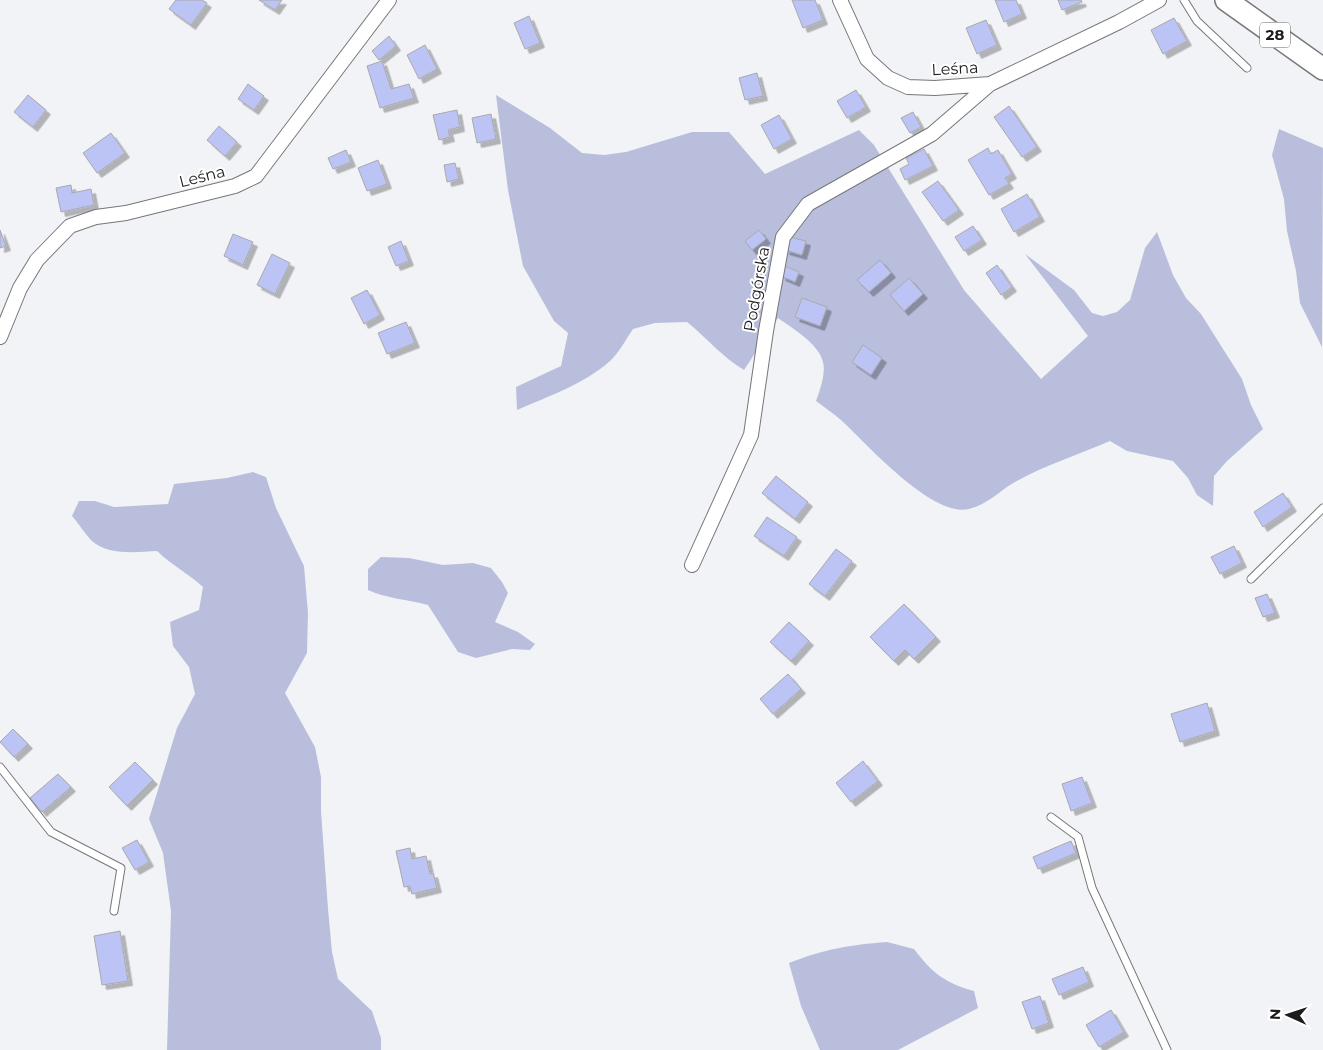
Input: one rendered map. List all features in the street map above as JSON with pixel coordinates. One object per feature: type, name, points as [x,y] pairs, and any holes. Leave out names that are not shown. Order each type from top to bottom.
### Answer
[{"type":"main road","name":"28","points":[[1226,0],[1323,69]]},
{"type":"street","name":"Leśna","points":[[0,337],[20,288],[37,260],[70,226],[96,217],[126,213],[235,186],[256,176],[388,0]]},
{"type":"street","name":"Leśna","points":[[840,0],[867,59],[888,78],[908,87],[935,88],[990,84],[1119,22],[1159,0]]},
{"type":"street","name":"Podgórska","points":[[692,564],[752,435],[766,331],[783,236],[808,204],[932,134],[990,84]]},
{"type":"lane","points":[[1184,0],[1197,21],[1247,68]]},
{"type":"lane","points":[[1251,579],[1323,508]]},
{"type":"lane","points":[[0,767],[51,832],[121,868],[114,911]]},
{"type":"lane","points":[[1051,817],[1078,837],[1092,888],[1167,1050]]},
{"type":"shaded area","points":[[496,95],[550,128],[582,153],[604,155],[626,152],[692,132],[729,132],[765,174],[859,130],[874,145],[964,290],[1041,379],[1088,336],[1025,254],[1074,290],[1092,313],[1103,316],[1117,312],[1130,300],[1145,248],[1157,232],[1173,275],[1186,298],[1201,314],[1242,379],[1251,405],[1263,429],[1227,461],[1214,476],[1213,506],[1197,495],[1188,478],[1173,461],[1127,451],[1110,441],[1026,476],[975,507],[954,509],[937,502],[919,491],[883,461],[841,420],[816,401],[824,371],[820,355],[811,343],[778,318],[744,370],[687,322],[655,323],[633,329],[616,354],[600,369],[566,389],[517,410],[516,387],[561,366],[568,333],[554,321],[523,266],[508,190]]},
{"type":"shaded area","points":[[1279,129],[1323,148],[1322,347],[1300,303],[1296,271],[1287,231],[1284,199],[1272,155]]},
{"type":"shaded area","points":[[253,472],[266,477],[276,508],[304,566],[308,613],[307,653],[285,693],[315,747],[321,777],[321,811],[328,909],[332,952],[338,979],[372,1011],[381,1038],[381,1050],[167,1050],[171,911],[163,853],[149,819],[177,728],[195,694],[189,667],[173,646],[170,622],[199,610],[203,587],[157,551],[123,552],[99,546],[89,538],[72,516],[79,501],[95,501],[114,507],[168,504],[174,484],[227,478]]},
{"type":"shaded area","points":[[381,557],[409,558],[443,565],[473,563],[491,568],[508,593],[495,622],[518,632],[535,644],[530,650],[512,649],[476,658],[458,652],[428,605],[368,590],[368,569]]},
{"type":"shaded area","points":[[887,942],[914,949],[933,971],[947,981],[974,991],[978,1008],[898,1050],[820,1050],[801,1006],[789,963],[837,948]]},
{"type":"building","points":[[176,0],[202,0],[207,3],[191,25],[169,9]]},
{"type":"building","points":[[259,0],[282,0],[275,10]]},
{"type":"building","points":[[792,0],[815,0],[823,20],[803,28]]},
{"type":"building","points":[[995,0],[1016,0],[1022,14],[1004,22]]},
{"type":"building","points":[[1058,0],[1081,0],[1082,2],[1062,10]]},
{"type":"building","points":[[529,16],[540,43],[525,49],[514,23]]},
{"type":"building","points":[[1174,18],[1187,41],[1163,54],[1151,30]]},
{"type":"building","points":[[986,20],[997,45],[977,54],[966,28]]},
{"type":"building","points":[[389,36],[396,46],[379,60],[372,51]]},
{"type":"building","points":[[425,45],[437,69],[419,79],[407,55]]},
{"type":"building","points":[[382,61],[391,89],[409,84],[414,98],[380,108],[367,66]]},
{"type":"building","points":[[757,73],[763,96],[745,100],[739,78]]},
{"type":"building","points":[[248,84],[264,96],[254,110],[238,99]]},
{"type":"building","points":[[856,90],[866,107],[847,118],[837,101]]},
{"type":"building","points":[[28,95],[46,110],[33,127],[14,112]]},
{"type":"building","points":[[1009,106],[1037,147],[1022,157],[994,117]]},
{"type":"building","points":[[457,110],[460,127],[448,130],[450,137],[439,140],[433,115]]},
{"type":"building","points":[[913,112],[921,127],[910,133],[901,118]]},
{"type":"building","points":[[491,114],[496,139],[477,143],[472,118]]},
{"type":"building","points":[[779,115],[792,139],[774,149],[761,125]]},
{"type":"building","points":[[219,126],[237,142],[225,156],[207,140]]},
{"type":"building","points":[[111,133],[125,153],[97,173],[83,153]]},
{"type":"building","points":[[988,148],[991,154],[998,150],[1012,174],[1005,178],[1009,184],[989,195],[968,160]]},
{"type":"building","points":[[924,149],[933,166],[905,180],[900,169],[909,164],[906,158]]},
{"type":"building","points":[[346,150],[351,162],[333,169],[328,158]]},
{"type":"building","points":[[378,160],[387,184],[367,191],[358,168]]},
{"type":"building","points":[[455,163],[459,179],[447,182],[444,165]]},
{"type":"building","points":[[938,181],[959,210],[943,221],[922,192]]},
{"type":"building","points":[[71,185],[72,193],[91,189],[94,205],[61,212],[56,188]]},
{"type":"building","points":[[1027,194],[1040,217],[1014,232],[1001,209]]},
{"type":"building","points":[[973,226],[982,240],[964,251],[955,237]]},
{"type":"building","points":[[0,230],[6,246],[0,248]]},
{"type":"building","points":[[759,230],[766,239],[752,250],[745,241]]},
{"type":"building","points":[[233,234],[253,242],[243,265],[224,256]]},
{"type":"building","points":[[789,237],[806,241],[802,255],[785,250]]},
{"type":"building","points":[[401,241],[409,261],[396,266],[388,247]]},
{"type":"building","points":[[272,254],[290,263],[275,294],[257,285]]},
{"type":"building","points":[[880,260],[891,273],[869,292],[857,280]]},
{"type":"building","points":[[997,265],[1012,287],[1001,295],[986,273]]},
{"type":"building","points":[[785,266],[799,272],[795,282],[781,276]]},
{"type":"building","points":[[909,278],[923,294],[904,311],[890,295]]},
{"type":"building","points":[[367,290],[380,315],[364,324],[351,298]]},
{"type":"building","points":[[802,298],[827,307],[820,326],[795,317]]},
{"type":"building","points":[[406,322],[415,343],[387,354],[378,333]]},
{"type":"building","points":[[863,345],[882,358],[871,375],[852,362]]},
{"type":"building","points":[[776,476],[808,502],[795,519],[762,493]]},
{"type":"building","points":[[1283,493],[1292,507],[1263,527],[1254,512]]},
{"type":"building","points":[[767,517],[797,537],[784,556],[754,536]]},
{"type":"building","points":[[1234,546],[1242,563],[1220,574],[1211,557]]},
{"type":"building","points":[[836,549],[852,561],[825,596],[809,584]]},
{"type":"building","points":[[1267,594],[1275,613],[1263,617],[1255,598]]},
{"type":"building","points":[[904,604],[936,637],[914,659],[905,650],[894,661],[870,637]]},
{"type":"building","points":[[789,622],[809,641],[791,661],[770,642]]},
{"type":"building","points":[[788,674],[801,689],[773,714],[760,699]]},
{"type":"building","points":[[1207,703],[1215,731],[1180,742],[1171,714]]},
{"type":"building","points":[[13,729],[28,744],[14,757],[0,742]]},
{"type":"building","points":[[863,761],[878,781],[851,802],[836,783]]},
{"type":"building","points":[[135,762],[153,780],[127,806],[109,787]]},
{"type":"building","points":[[58,774],[71,787],[42,812],[30,798]]},
{"type":"building","points":[[1082,777],[1092,803],[1071,811],[1062,784]]},
{"type":"building","points":[[137,840],[149,862],[135,870],[122,848]]},
{"type":"building","points":[[1071,841],[1076,853],[1038,869],[1033,857]]},
{"type":"building","points":[[410,848],[412,859],[426,856],[430,874],[433,873],[437,888],[412,894],[410,886],[404,887],[396,851]]},
{"type":"building","points":[[120,931],[128,981],[102,985],[94,936]]},
{"type":"building","points":[[1083,967],[1089,982],[1059,995],[1052,979]]},
{"type":"building","points":[[1040,996],[1049,1023],[1032,1029],[1022,1002]]},
{"type":"building","points":[[1111,1010],[1124,1032],[1099,1047],[1086,1025]]}]
